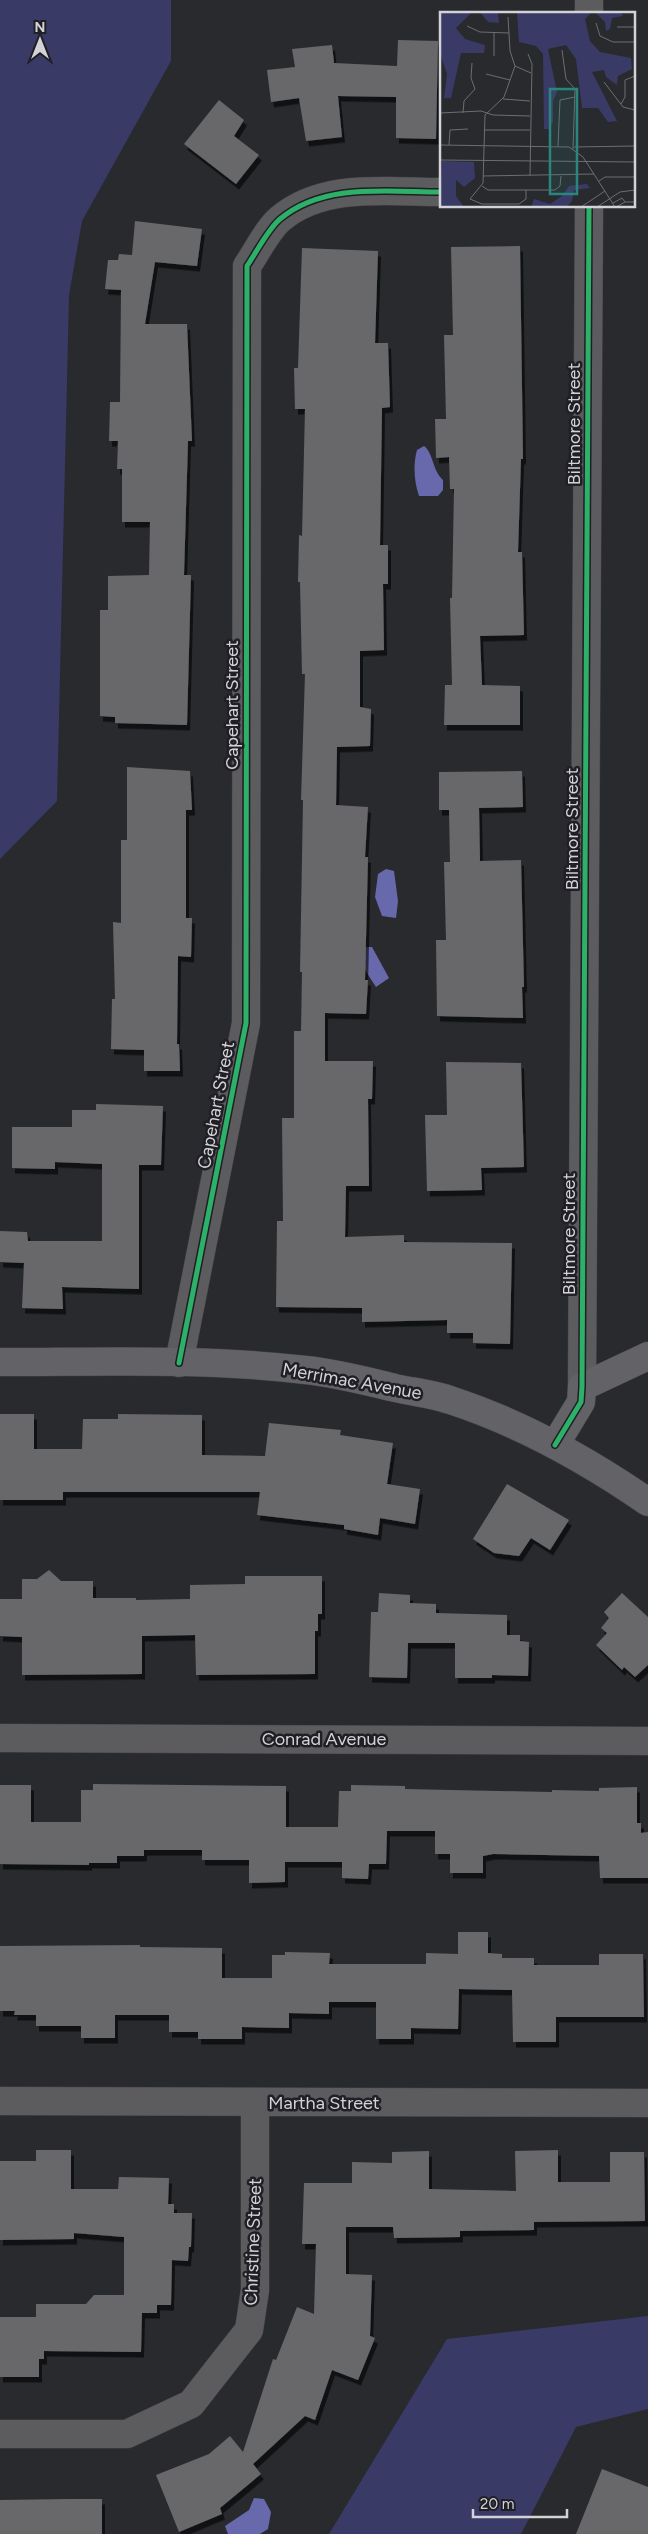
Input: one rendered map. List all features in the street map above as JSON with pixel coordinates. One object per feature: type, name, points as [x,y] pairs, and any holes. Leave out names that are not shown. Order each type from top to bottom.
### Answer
[{"type":"street","name":"Capehart Street","points":[[179,1363],[246,1023],[247,266],[279,220],[311,201],[344,192],[440,192]]},
{"type":"street","name":"Biltmore Street","points":[[555,1445],[581,1402],[582,1387],[589,208]]},
{"type":"street","points":[[582,1387],[648,1356]]},
{"type":"street","name":"Merrimac Avenue","points":[[0,1362],[179,1363],[307,1370],[382,1384],[449,1400],[497,1418],[555,1445],[611,1476],[648,1502]]},
{"type":"street","name":"Conrad Avenue","points":[[0,1738],[648,1741]]},
{"type":"street","name":"Martha Street","points":[[0,2101],[648,2103]]},
{"type":"street","name":"Christine Street","points":[[0,2434],[127,2434],[191,2404],[226,2360],[249,2330],[255,2290],[255,2103]]},
{"type":"shaded area","points":[[0,0],[171,0],[171,61],[82,221],[69,295],[57,801],[0,859]]},
{"type":"shaded area","points":[[424,446],[430,453],[437,472],[443,480],[443,490],[438,496],[419,496],[417,491],[415,461],[417,450]]},
{"type":"shaded area","points":[[386,869],[394,871],[398,901],[396,918],[382,916],[375,897],[378,874]]},
{"type":"shaded area","points":[[350,947],[372,947],[389,978],[376,987]]},
{"type":"shaded area","points":[[648,2316],[648,2409],[576,2427],[521,2534],[329,2534],[447,2339]]},
{"type":"shaded area","points":[[254,2498],[264,2499],[271,2512],[268,2529],[260,2534],[228,2534],[225,2526],[249,2510]]},
{"type":"building","points":[[398,40],[438,41],[436,139],[396,138],[396,97],[338,96],[342,137],[306,141],[299,98],[271,102],[267,70],[295,67],[292,49],[332,45],[334,63],[397,66]]},
{"type":"building","points":[[219,100],[244,120],[234,136],[259,155],[236,184],[184,144]]},
{"type":"building","points":[[135,221],[202,229],[197,266],[155,262],[145,324],[187,324],[192,441],[188,441],[184,575],[191,575],[187,725],[115,723],[115,717],[100,716],[100,610],[108,610],[108,576],[149,575],[150,522],[122,522],[122,469],[117,469],[118,441],[109,441],[110,402],[120,402],[121,290],[105,289],[108,260],[118,260],[119,254],[132,255]]},
{"type":"building","points":[[520,246],[523,459],[521,459],[518,552],[522,552],[524,635],[480,636],[482,685],[520,686],[520,725],[444,725],[445,685],[452,685],[450,598],[452,598],[454,489],[450,489],[449,457],[436,458],[435,419],[446,419],[444,335],[453,335],[451,247]]},
{"type":"building","points":[[302,248],[378,251],[375,343],[388,343],[390,407],[382,408],[380,545],[388,545],[388,584],[383,584],[384,650],[360,651],[360,707],[371,709],[370,746],[337,747],[336,805],[368,807],[365,857],[368,857],[365,980],[368,980],[366,1014],[325,1013],[325,1061],[373,1061],[372,1099],[368,1099],[369,1186],[346,1186],[345,1237],[404,1235],[404,1242],[512,1243],[510,1344],[473,1343],[473,1333],[447,1333],[447,1320],[362,1322],[362,1308],[276,1307],[277,1221],[283,1221],[282,1118],[294,1118],[294,1031],[301,1031],[302,972],[300,972],[303,800],[301,800],[305,674],[302,674],[300,582],[298,582],[299,535],[302,536],[305,409],[295,409],[294,368],[298,368]]},
{"type":"building","points":[[127,767],[190,771],[192,810],[186,810],[186,918],[192,918],[191,957],[178,956],[177,1044],[179,1044],[180,1071],[144,1071],[144,1050],[111,1049],[112,999],[115,999],[113,922],[121,923],[121,840],[127,840]]},
{"type":"building","points":[[522,771],[523,807],[479,808],[480,861],[521,860],[523,1018],[437,1016],[436,940],[446,940],[444,862],[450,862],[449,810],[439,810],[439,772]]},
{"type":"building","points":[[446,1062],[521,1063],[524,1167],[481,1168],[482,1190],[427,1191],[425,1115],[447,1115]]},
{"type":"building","points":[[96,1104],[163,1106],[161,1165],[139,1165],[139,1289],[62,1287],[63,1309],[22,1308],[24,1263],[0,1262],[0,1231],[27,1232],[28,1241],[102,1241],[102,1164],[55,1162],[55,1169],[12,1168],[12,1127],[72,1127],[72,1110],[96,1110]]},
{"type":"building","points":[[0,1414],[34,1414],[34,1449],[82,1449],[83,1419],[118,1419],[118,1414],[202,1415],[202,1455],[265,1456],[269,1423],[341,1430],[340,1435],[393,1443],[387,1484],[420,1489],[415,1524],[380,1518],[378,1535],[344,1529],[344,1525],[257,1515],[260,1492],[63,1492],[63,1500],[0,1500]]},
{"type":"building","points":[[507,1484],[569,1520],[550,1550],[531,1538],[519,1556],[494,1553],[473,1539]]},
{"type":"building","points":[[49,1570],[61,1581],[93,1581],[93,1598],[136,1598],[136,1600],[190,1599],[190,1585],[245,1584],[245,1576],[322,1576],[322,1614],[318,1614],[318,1631],[315,1631],[315,1674],[196,1675],[195,1635],[142,1636],[142,1674],[22,1675],[22,1637],[0,1636],[0,1599],[22,1599],[22,1579],[37,1579]]},
{"type":"building","points":[[379,1593],[410,1595],[410,1603],[436,1604],[436,1613],[507,1615],[507,1635],[520,1635],[520,1641],[529,1642],[528,1676],[492,1675],[492,1678],[455,1678],[455,1643],[408,1643],[407,1678],[369,1677],[371,1612],[378,1612]]},
{"type":"building","points":[[622,1593],[648,1617],[648,1665],[635,1677],[624,1667],[622,1670],[596,1645],[607,1633],[601,1628],[609,1618],[604,1612]]},
{"type":"building","points":[[93,1784],[286,1786],[286,1827],[338,1827],[339,1791],[351,1791],[351,1785],[405,1786],[405,1789],[552,1792],[552,1790],[599,1791],[599,1788],[637,1787],[637,1823],[641,1823],[641,1833],[648,1832],[648,1878],[600,1878],[599,1856],[493,1854],[483,1856],[483,1873],[450,1873],[450,1854],[435,1854],[435,1831],[387,1831],[386,1864],[369,1864],[368,1879],[342,1878],[342,1862],[285,1862],[285,1882],[249,1883],[249,1860],[202,1860],[202,1850],[144,1850],[144,1856],[117,1856],[117,1863],[89,1863],[89,1865],[0,1864],[0,1785],[31,1785],[31,1822],[81,1822],[81,1790],[93,1790]]},
{"type":"building","points":[[458,1932],[488,1932],[488,1953],[502,1954],[502,1958],[534,1958],[534,1965],[599,1965],[599,1954],[643,1954],[644,2017],[556,2017],[556,2042],[513,2042],[512,1990],[459,1989],[458,2029],[411,2028],[411,2039],[376,2039],[376,2002],[329,2002],[329,2014],[289,2013],[289,2028],[242,2027],[242,2039],[198,2039],[198,2032],[169,2032],[169,2015],[115,2015],[115,2038],[81,2038],[81,2026],[36,2026],[36,2015],[14,2015],[15,2011],[0,2011],[0,1946],[140,1945],[140,1947],[222,1948],[222,1978],[272,1978],[272,1955],[285,1955],[285,1952],[330,1953],[329,1964],[426,1964],[426,1953],[458,1954]]},
{"type":"building","points":[[36,2150],[71,2150],[71,2189],[118,2189],[119,2177],[169,2178],[168,2204],[174,2204],[174,2213],[192,2213],[191,2247],[189,2247],[188,2261],[172,2260],[171,2305],[157,2305],[157,2313],[142,2313],[141,2352],[44,2351],[44,2359],[39,2359],[39,2377],[0,2377],[0,2317],[36,2317],[36,2304],[86,2304],[94,2295],[124,2295],[124,2237],[74,2233],[74,2239],[0,2240],[0,2161],[36,2161]]},
{"type":"building","points":[[558,2150],[558,2182],[610,2182],[610,2152],[644,2152],[645,2221],[534,2222],[534,2230],[460,2231],[460,2237],[394,2238],[393,2227],[346,2227],[346,2274],[372,2275],[370,2336],[375,2338],[358,2380],[332,2370],[315,2420],[305,2416],[253,2464],[261,2474],[220,2508],[222,2514],[179,2532],[156,2475],[209,2454],[230,2436],[243,2452],[273,2359],[276,2360],[297,2307],[314,2314],[316,2244],[302,2244],[304,2183],[352,2183],[352,2162],[392,2163],[392,2152],[429,2151],[429,2189],[516,2191],[515,2151]]},
{"type":"building","points":[[602,2469],[648,2487],[648,2534],[576,2534]]},
{"type":"building","points":[[102,2499],[102,2534],[0,2534],[0,2500]]},
{"type":"cycle path","points":[[179,1363],[246,1023],[247,266],[280,219],[297,207],[316,199],[336,194],[357,192],[440,192]]},
{"type":"cycle path","points":[[555,1445],[581,1402],[582,1387],[589,208]]}]
